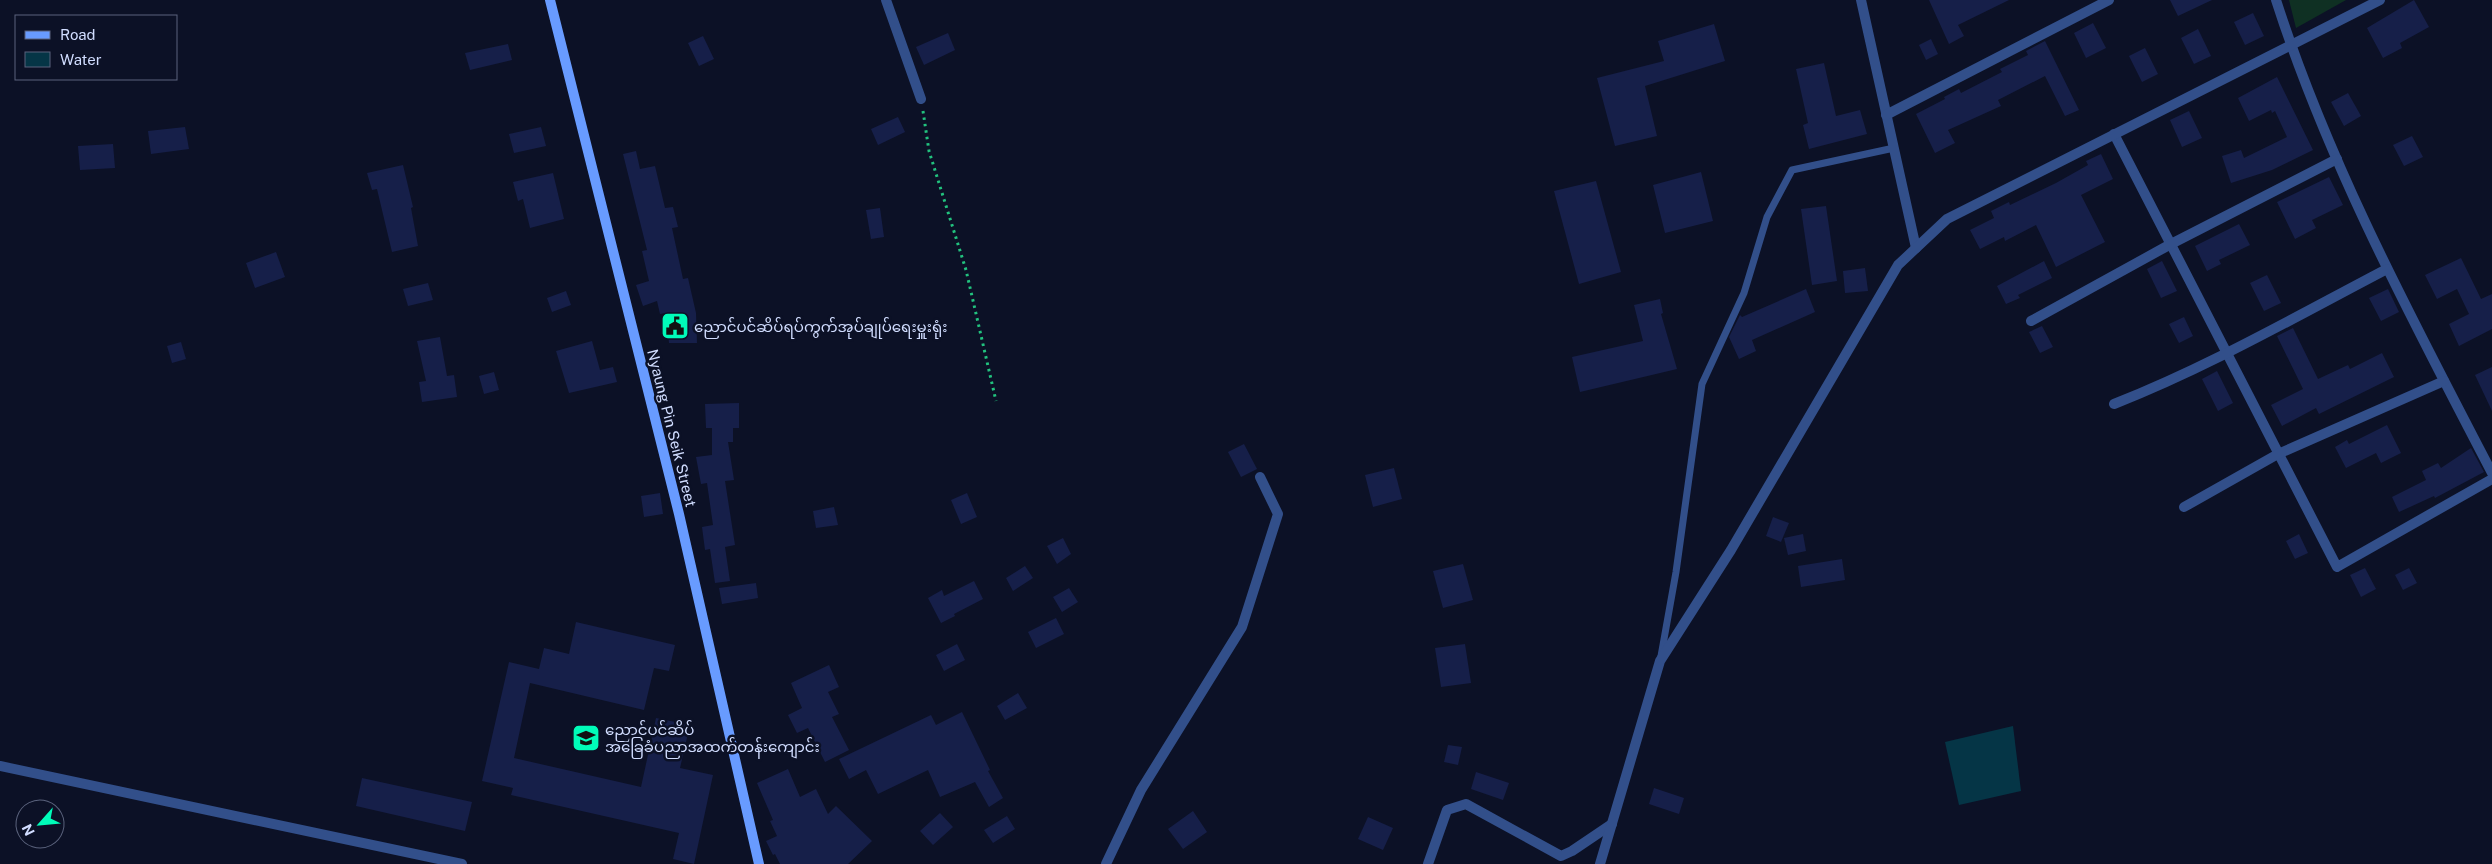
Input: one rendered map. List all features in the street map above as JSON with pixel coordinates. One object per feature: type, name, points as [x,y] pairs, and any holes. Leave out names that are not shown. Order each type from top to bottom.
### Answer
[{"type":"street","name":"Nyaung Pin Seik Street","points":[[550,0],[679,514],[760,864]]},
{"type":"street","points":[[886,0],[921,99]]},
{"type":"street","points":[[1861,0],[1916,248]]},
{"type":"street","points":[[1886,115],[2110,0]]},
{"type":"street","points":[[2276,0],[2290,45],[2387,269],[2492,473]]},
{"type":"street","points":[[1600,864],[1660,661],[1731,550],[1898,265],[1947,219],[2380,0]]},
{"type":"street","points":[[2114,134],[2337,567],[2492,479]]},
{"type":"street","points":[[2031,321],[2170,244],[2338,159]]},
{"type":"street","points":[[2114,404],[2148,391],[2226,353],[2387,269]]},
{"type":"street","points":[[2184,506],[2278,454],[2444,381]]},
{"type":"street","points":[[1106,864],[1141,790],[1242,627],[1278,514],[1260,477]]},
{"type":"street","points":[[0,766],[462,864]]},
{"type":"street","points":[[1428,864],[1448,810],[1466,804],[1561,856],[1572,851],[1612,824]]},
{"type":"lane","points":[[1660,661],[1676,572],[1702,384],[1744,293],[1767,217],[1792,170],[1894,148]]},
{"type":"path","points":[[921,99],[929,151],[966,270],[996,401]]},
{"type":"green space","points":[[2289,0],[2346,0],[2296,28]]},
{"type":"water","points":[[2013,726],[2021,791],[1959,805],[1945,742]]},
{"type":"building","points":[[1929,0],[2009,0],[1958,25],[1964,36],[1949,44]]},
{"type":"building","points":[[2170,0],[2212,0],[2178,16]]},
{"type":"building","points":[[2414,0],[2429,27],[2400,43],[2402,48],[2383,58],[2367,28]]},
{"type":"building","points":[[2253,13],[2264,36],[2245,45],[2234,22]]},
{"type":"building","points":[[2093,23],[2106,48],[2086,58],[2074,33]]},
{"type":"building","points":[[1714,24],[1725,61],[1645,86],[1657,136],[1615,146],[1597,78],[1664,61],[1658,41]]},
{"type":"building","points":[[2198,29],[2211,56],[2194,64],[2181,38]]},
{"type":"building","points":[[948,33],[955,50],[924,65],[916,47]]},
{"type":"building","points":[[703,36],[714,59],[699,66],[688,43]]},
{"type":"building","points":[[1931,39],[1938,54],[1926,60],[1919,45]]},
{"type":"building","points":[[2045,41],[2079,110],[2065,116],[2045,76],[1998,100],[2001,106],[1948,130],[1955,143],[1935,153],[1916,114],[1945,99],[1944,97],[1959,89],[1961,93],[2002,72],[2000,69],[2028,55],[2026,51]]},
{"type":"building","points":[[508,44],[512,60],[470,70],[465,53]]},
{"type":"building","points":[[2145,48],[2158,74],[2142,82],[2129,56]]},
{"type":"building","points":[[1824,63],[1836,116],[1860,110],[1867,134],[1809,149],[1803,125],[1808,123],[1796,69]]},
{"type":"building","points":[[2277,77],[2313,150],[2272,170],[2231,183],[2222,156],[2241,150],[2244,158],[2287,137],[2275,111],[2272,113],[2271,110],[2249,121],[2238,98]]},
{"type":"building","points":[[2348,93],[2361,116],[2344,126],[2331,102]]},
{"type":"building","points":[[2189,111],[2202,138],[2182,147],[2170,120]]},
{"type":"building","points":[[898,117],[905,132],[878,145],[871,129]]},
{"type":"building","points":[[185,127],[189,149],[151,154],[148,131]]},
{"type":"building","points":[[541,127],[546,146],[514,153],[509,134]]},
{"type":"building","points":[[2412,136],[2423,157],[2404,166],[2393,145]]},
{"type":"building","points":[[113,144],[115,168],[80,170],[78,146]]},
{"type":"building","points":[[636,151],[640,169],[655,166],[665,208],[673,207],[678,227],[672,228],[683,279],[688,278],[696,313],[697,343],[669,343],[666,313],[660,314],[657,301],[643,306],[636,285],[649,281],[642,251],[647,250],[623,154]]},
{"type":"building","points":[[2101,154],[2113,179],[2081,195],[2105,242],[2056,267],[2036,225],[2005,241],[2004,237],[1980,249],[1970,230],[1994,218],[1991,211],[2009,202],[2010,205],[2056,183],[2088,165],[2086,161]]},
{"type":"building","points":[[403,165],[413,207],[411,208],[418,246],[392,252],[377,189],[372,190],[367,173]]},
{"type":"building","points":[[1701,172],[1713,221],[1665,233],[1653,185]]},
{"type":"building","points":[[553,173],[564,219],[530,228],[523,199],[518,201],[513,182]]},
{"type":"building","points":[[2329,177],[2343,205],[2312,220],[2316,228],[2295,239],[2277,202]]},
{"type":"building","points":[[1596,181],[1621,272],[1579,284],[1554,191]]},
{"type":"building","points":[[1826,206],[1837,281],[1812,285],[1801,209]]},
{"type":"building","points":[[880,208],[884,237],[871,239],[866,210]]},
{"type":"building","points":[[2239,224],[2250,245],[2219,260],[2221,264],[2207,271],[2195,246]]},
{"type":"building","points":[[276,252],[285,277],[255,288],[246,263]]},
{"type":"building","points":[[2461,258],[2481,299],[2492,294],[2492,329],[2459,346],[2449,324],[2469,314],[2457,289],[2437,299],[2425,275]]},
{"type":"building","points":[[2044,261],[2052,278],[2018,295],[2020,298],[2006,304],[1997,286]]},
{"type":"building","points":[[2162,261],[2177,291],[2161,298],[2147,269]]},
{"type":"building","points":[[1865,268],[1868,291],[1845,293],[1843,271]]},
{"type":"building","points":[[2267,275],[2281,303],[2264,311],[2250,283]]},
{"type":"building","points":[[428,283],[433,300],[408,306],[403,289]]},
{"type":"building","points":[[1806,289],[1815,312],[1752,340],[1756,351],[1739,359],[1729,337],[1740,315],[1742,317]]},
{"type":"building","points":[[2388,289],[2399,312],[2381,321],[2369,298]]},
{"type":"building","points":[[566,291],[571,305],[552,312],[547,298]]},
{"type":"building","points":[[1660,299],[1663,313],[1661,314],[1677,369],[1580,392],[1572,357],[1643,341],[1634,305]]},
{"type":"building","points":[[2184,317],[2193,336],[2179,343],[2169,324]]},
{"type":"building","points":[[2042,326],[2053,347],[2040,353],[2029,332]]},
{"type":"building","points":[[2293,328],[2318,379],[2348,365],[2350,369],[2382,353],[2394,377],[2319,414],[2316,408],[2282,426],[2271,405],[2303,389],[2277,336]]},
{"type":"building","points":[[440,337],[447,376],[454,375],[457,397],[422,402],[419,382],[426,381],[417,341]]},
{"type":"building","points":[[592,341],[600,370],[613,367],[617,382],[569,393],[556,351]]},
{"type":"building","points":[[181,342],[186,359],[172,363],[167,346]]},
{"type":"building","points":[[2492,367],[2492,411],[2475,375]]},
{"type":"building","points":[[2217,371],[2233,403],[2218,411],[2202,379]]},
{"type":"building","points":[[494,372],[499,390],[484,394],[479,376]]},
{"type":"building","points":[[739,403],[739,428],[733,428],[733,442],[728,442],[734,480],[725,481],[735,545],[725,547],[730,581],[715,583],[710,549],[705,550],[702,527],[713,525],[707,483],[701,484],[696,457],[712,455],[712,428],[706,428],[705,404]]},
{"type":"building","points":[[2387,425],[2401,453],[2381,463],[2376,453],[2346,468],[2335,447],[2347,440],[2349,444]]},
{"type":"building","points":[[1244,444],[1257,469],[1241,477],[1228,452]]},
{"type":"building","points":[[2471,448],[2484,472],[2435,498],[2434,496],[2399,512],[2392,497],[2426,480],[2422,471],[2438,463],[2441,468]]},
{"type":"building","points":[[1394,468],[1402,499],[1373,507],[1365,475]]},
{"type":"building","points":[[660,493],[663,514],[644,517],[641,496]]},
{"type":"building","points":[[967,493],[977,517],[961,524],[951,500]]},
{"type":"building","points":[[834,507],[838,525],[816,528],[813,511]]},
{"type":"building","points":[[1773,517],[1789,523],[1781,542],[1766,536]]},
{"type":"building","points":[[1803,534],[1806,551],[1788,555],[1784,538]]},
{"type":"building","points":[[2299,534],[2308,553],[2295,559],[2286,541]]},
{"type":"building","points":[[1063,538],[1071,554],[1057,564],[1047,546]]},
{"type":"building","points":[[1842,559],[1845,580],[1801,587],[1798,566]]},
{"type":"building","points":[[1463,564],[1473,600],[1443,608],[1433,571]]},
{"type":"building","points":[[1025,566],[1033,578],[1013,591],[1006,578]]},
{"type":"building","points":[[2365,568],[2376,589],[2361,597],[2350,575]]},
{"type":"building","points":[[2409,568],[2417,583],[2403,590],[2395,575]]},
{"type":"building","points":[[974,581],[983,599],[941,623],[928,598],[942,590],[944,596]]},
{"type":"building","points":[[756,583],[758,598],[722,604],[719,588]]},
{"type":"building","points":[[1069,588],[1078,602],[1062,612],[1053,597]]},
{"type":"building","points":[[1056,618],[1064,634],[1036,648],[1028,632]]},
{"type":"building","points":[[576,622],[675,645],[669,671],[654,668],[644,710],[530,683],[514,758],[641,787],[656,718],[690,725],[680,768],[713,775],[694,864],[673,859],[679,833],[511,795],[513,788],[482,781],[509,662],[539,669],[544,648],[569,654]]},
{"type":"building","points":[[957,644],[965,660],[944,671],[936,655]]},
{"type":"building","points":[[1465,644],[1471,683],[1441,687],[1435,648]]},
{"type":"building","points":[[829,665],[839,687],[828,692],[839,714],[832,717],[849,750],[825,762],[808,728],[797,733],[788,715],[802,708],[791,683]]},
{"type":"building","points":[[1018,693],[1027,708],[1005,720],[997,706]]},
{"type":"building","points":[[962,712],[990,770],[988,771],[1003,798],[989,807],[975,782],[940,797],[928,770],[878,794],[866,770],[849,779],[839,759],[931,715],[936,725]]},
{"type":"building","points":[[1448,745],[1462,747],[1458,765],[1444,762]]},
{"type":"building","points":[[788,769],[800,797],[816,789],[828,814],[836,806],[872,841],[848,864],[780,864],[775,854],[773,855],[766,841],[777,836],[770,821],[773,820],[757,783]]},
{"type":"building","points":[[1476,772],[1509,783],[1503,800],[1471,789]]},
{"type":"building","points":[[362,778],[472,802],[465,831],[356,806]]},
{"type":"building","points":[[1654,788],[1684,798],[1679,814],[1649,804]]},
{"type":"building","points":[[1193,811],[1207,832],[1183,849],[1168,829]]},
{"type":"building","points":[[940,813],[953,827],[933,845],[920,831]]},
{"type":"building","points":[[1007,816],[1015,829],[993,843],[984,830]]},
{"type":"building","points":[[1368,817],[1393,828],[1383,850],[1358,839]]},
{"type":"place","name":"ညောင်ပင်ဆိပ်ရပ်ကွက်အုပ်ချုပ်ရေးမှူးရုံး","points":[[675,326]]},
{"type":"place","name":"ညောင်ပင်ဆိပ် အခြေခံပညာအထက်တန်းကျောင်း","points":[[586,738]]}]
